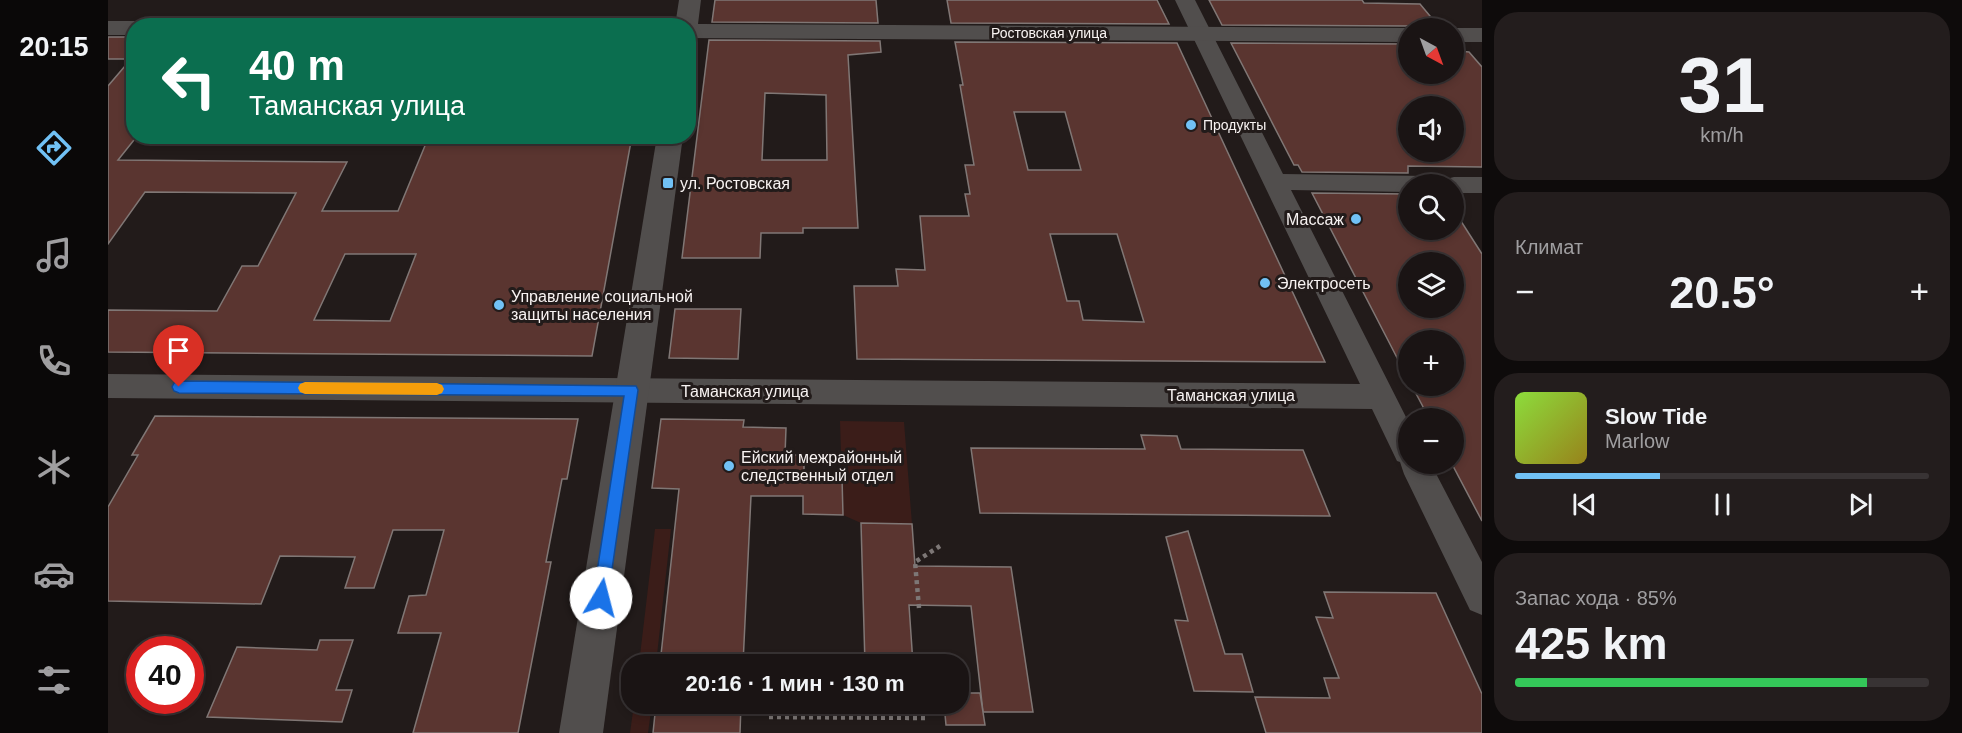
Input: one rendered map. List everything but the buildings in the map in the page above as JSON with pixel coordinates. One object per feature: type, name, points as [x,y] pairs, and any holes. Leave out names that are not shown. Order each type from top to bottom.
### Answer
[{"type":"street","points":[[687,18],[690,0]]},
{"type":"street","points":[[1185,0],[1398,430]]},
{"type":"street","points":[[108,28],[126,28]]},
{"type":"street","name":"Ростовская улица","points":[[696,31],[1398,35]]},
{"type":"street","points":[[1464,35],[1482,35]]},
{"type":"street","points":[[581,733],[669,144]]},
{"type":"street","points":[[1274,182],[1398,184]]},
{"type":"street","points":[[1464,185],[1482,185]]},
{"type":"street","name":"Таманская улица","points":[[108,386],[1382,397]]},
{"type":"street","points":[[1420,474],[1482,598]]},
{"type":"path","points":[[919,608],[915,562],[940,546]]},
{"type":"path","points":[[768,717],[927,718]]},
{"type":"shaded area","points":[[840,421],[904,422],[912,524],[861,523],[843,515]]},
{"type":"shaded area","points":[[655,529],[671,529],[657,654],[640,654]]},
{"type":"shaded area","points":[[633,714],[651,714],[648,733],[630,733]]},
{"type":"slow traffic","points":[[305,388],[437,389]]},
{"type":"place","name":"Продукты","points":[[1191,125]]},
{"type":"place","name":"ул. Ростовская","points":[[668,183]]},
{"type":"place","name":"Массаж","points":[[1356,219]]},
{"type":"place","name":"Электросеть","points":[[1265,283]]},
{"type":"place","name":"Управление социальной защиты населения","points":[[499,305]]},
{"type":"place","name":"Ейский межрайонный следственный отдел","points":[[729,466]]},
{"type":"route","points":[[179,387],[632,390],[601,598]]}]
